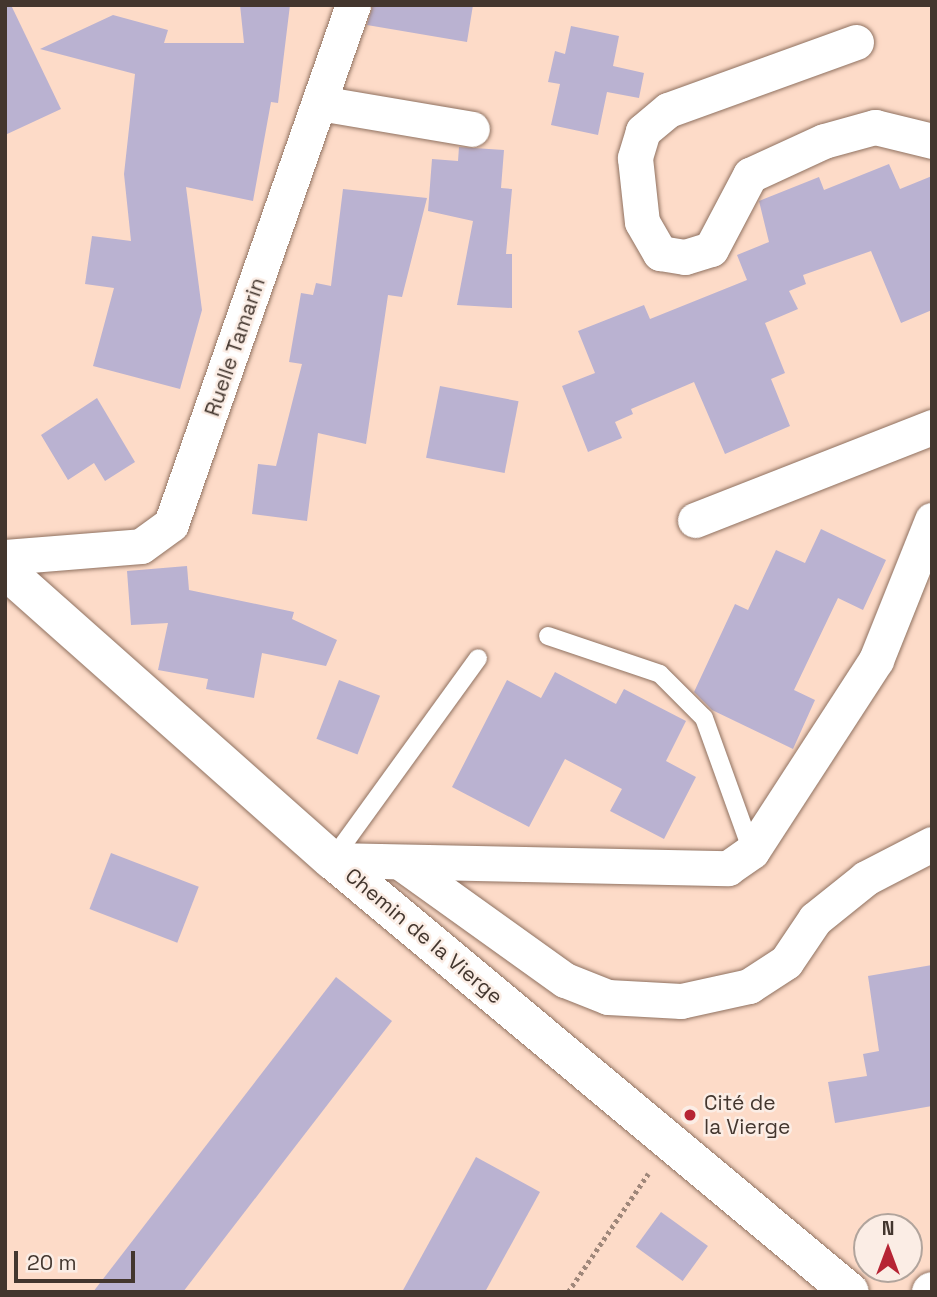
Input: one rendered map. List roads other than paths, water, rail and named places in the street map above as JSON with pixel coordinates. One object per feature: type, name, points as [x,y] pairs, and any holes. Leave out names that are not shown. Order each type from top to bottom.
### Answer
[{"type":"street","name":"Ruelle Tamarin","points":[[5,557],[141,546],[171,524],[353,5]]},
{"type":"street","points":[[856,42],[668,110],[643,131],[635,158],[642,222],[660,253],[685,257],[711,249],[750,175],[824,141],[875,127],[932,141]]},
{"type":"street","points":[[319,103],[472,129]]},
{"type":"street","points":[[695,520],[932,426]]},
{"type":"street","points":[[332,860],[696,872],[728,868],[752,851],[876,660],[932,520]]},
{"type":"street","name":"Chemin de la Vierge","points":[[5,570],[332,860],[850,1292]]},
{"type":"street","points":[[401,862],[565,980],[608,997],[681,1001],[758,980],[786,962],[815,919],[866,878],[932,844]]},
{"type":"lane","points":[[548,636],[660,674],[704,718],[752,851]]},
{"type":"lane","points":[[332,860],[478,658]]},
{"type":"place","name":"Cité de la Vierge","points":[[690,1115]]}]
